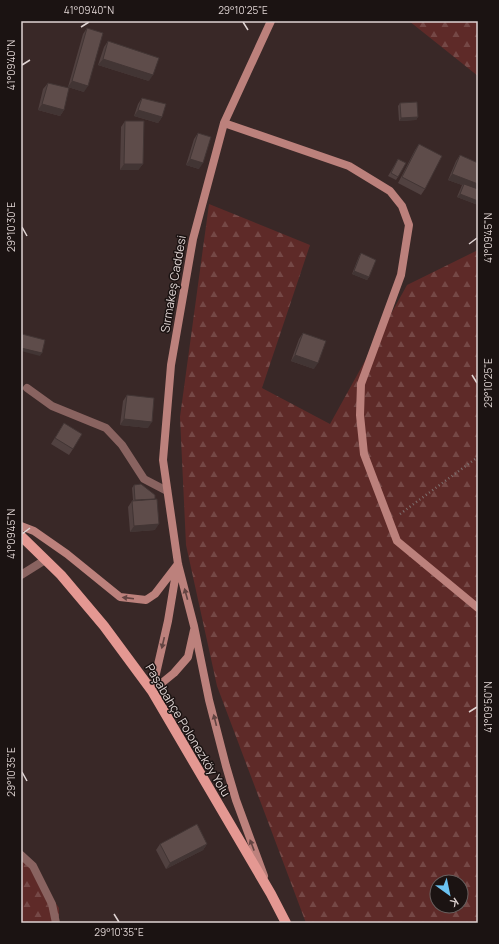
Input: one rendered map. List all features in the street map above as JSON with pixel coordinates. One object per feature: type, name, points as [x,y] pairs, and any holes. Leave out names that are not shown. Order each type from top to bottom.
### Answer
[{"type":"main road","name":"Sırmakeş Caddesi","points":[[178,564],[163,460],[171,365],[193,238],[224,123],[271,21]]},
{"type":"main road","points":[[224,123],[349,166],[390,191],[402,206],[409,225],[401,275],[361,384],[360,415],[364,454],[397,541],[478,608]]},
{"type":"main road","points":[[21,526],[34,531],[66,554],[120,597],[146,600],[155,594],[178,564]]},
{"type":"main road","name":"Paşabahçe Polonezköy Yolu","points":[[21,536],[61,575],[104,626],[152,691],[271,894],[286,923]]},
{"type":"main road","points":[[178,564],[228,773],[236,800],[271,894]]},
{"type":"main road","points":[[152,691],[168,621],[178,564]]},
{"type":"main road","points":[[152,691],[174,673],[188,657],[194,626]]},
{"type":"street","points":[[27,388],[52,406],[106,428],[122,445],[144,479],[167,491]]},
{"type":"street","points":[[21,575],[45,560]]},
{"type":"street","points":[[21,855],[33,866],[52,904],[56,923]]},
{"type":"path","points":[[390,521],[478,458]]},
{"type":"green space","points":[[409,21],[478,21],[478,76]]},
{"type":"green space","points":[[209,204],[310,245],[262,388],[330,424],[407,285],[478,250],[478,923],[306,923],[217,686],[186,545],[180,417]]},
{"type":"green space","points":[[21,855],[59,908],[59,923],[21,923]]},
{"type":"building","points":[[87,28],[103,33],[88,86],[72,81]]},
{"type":"building","points":[[108,41],[159,58],[153,75],[103,59]]},
{"type":"building","points":[[48,83],[69,88],[64,110],[42,104]]},
{"type":"building","points":[[142,98],[166,104],[162,117],[138,110]]},
{"type":"building","points":[[417,102],[418,117],[401,118],[400,103]]},
{"type":"building","points":[[125,121],[144,121],[143,164],[124,164]]},
{"type":"building","points":[[198,133],[211,137],[203,163],[190,159]]},
{"type":"building","points":[[419,144],[442,156],[425,189],[402,177]]},
{"type":"building","points":[[460,155],[478,163],[478,184],[452,174]]},
{"type":"building","points":[[398,159],[406,163],[398,177],[391,173]]},
{"type":"building","points":[[464,184],[478,189],[478,201],[460,194]]},
{"type":"building","points":[[361,253],[376,260],[369,277],[354,271]]},
{"type":"building","points":[[303,333],[326,341],[318,363],[295,355]]},
{"type":"building","points":[[22,334],[45,340],[42,353],[21,348]]},
{"type":"building","points":[[127,395],[154,398],[152,422],[124,419]]},
{"type":"building","points":[[64,423],[82,434],[73,449],[55,438]]},
{"type":"building","points":[[141,484],[155,495],[155,499],[135,500],[134,485]]},
{"type":"building","points":[[157,499],[159,524],[134,526],[132,501]]},
{"type":"building","points":[[197,824],[207,844],[170,863],[160,844]]}]
